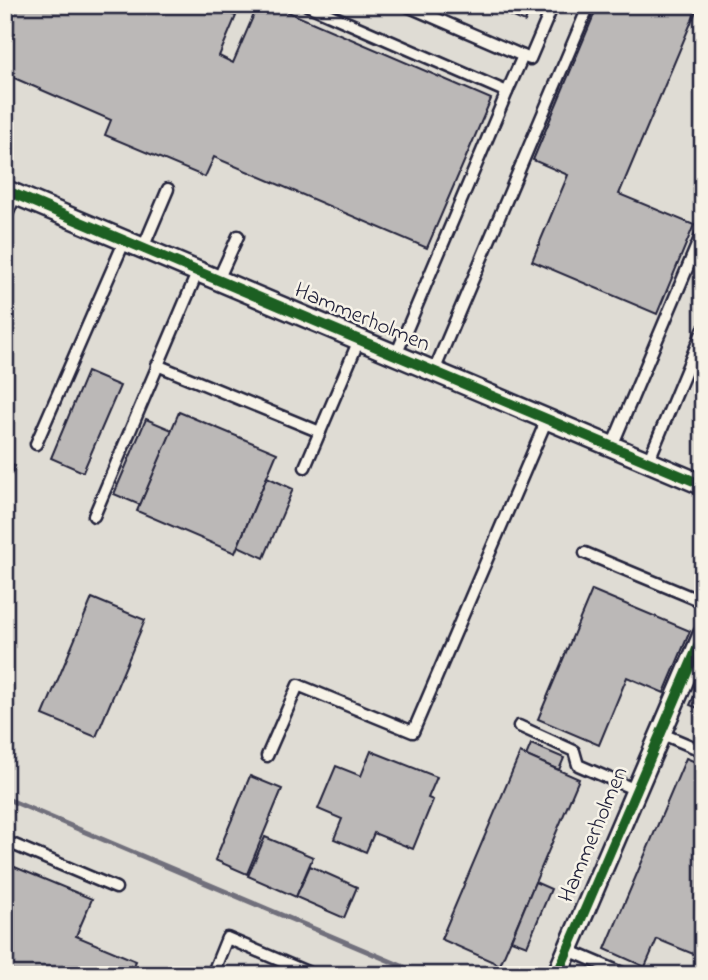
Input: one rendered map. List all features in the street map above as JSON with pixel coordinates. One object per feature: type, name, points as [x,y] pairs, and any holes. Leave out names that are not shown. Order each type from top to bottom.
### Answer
[{"type":"street","name":"Hammerholmen","points":[[10,192],[703,485]]},
{"type":"street","name":"Hammerholmen","points":[[557,975],[703,635]]},
{"type":"lane","points":[[307,5],[508,92]]},
{"type":"lane","points":[[405,5],[530,59],[553,5]]},
{"type":"lane","points":[[434,372],[589,5]]},
{"type":"lane","points":[[396,355],[523,56]]},
{"type":"lane","points":[[36,444],[134,244],[168,189]]},
{"type":"lane","points":[[5,219],[10,192]]},
{"type":"lane","points":[[612,446],[703,231]]},
{"type":"lane","points":[[218,280],[238,236]]},
{"type":"lane","points":[[94,516],[198,271]]},
{"type":"lane","points":[[648,462],[703,330]]},
{"type":"lane","points":[[305,467],[359,340]]},
{"type":"lane","points":[[158,365],[320,432]]},
{"type":"lane","points":[[267,756],[298,685],[413,732],[547,419]]},
{"type":"lane","points":[[585,553],[703,602]]},
{"type":"lane","points":[[519,726],[574,751],[578,765],[636,790]]},
{"type":"lane","points":[[660,733],[703,751]]},
{"type":"lane","points":[[5,841],[116,888]]},
{"type":"lane","points":[[212,975],[227,938],[314,975]]},
{"type":"lane","points":[[568,950],[627,975]]},
{"type":"shaded area","points":[[5,5],[703,5],[703,975],[5,975]]},
{"type":"building","points":[[5,5],[211,5],[236,16],[219,56],[233,63],[258,5],[272,5],[491,99],[427,248],[214,157],[205,177],[105,135],[111,120],[5,74]]},
{"type":"building","points":[[486,5],[532,5],[525,22]]},
{"type":"building","points":[[598,5],[703,5],[703,14],[696,11],[619,194],[694,225],[657,314],[532,261],[568,175],[533,160]]},
{"type":"building","points":[[87,372],[120,386],[83,472],[51,458]]},
{"type":"building","points":[[179,412],[277,453],[235,553],[137,511]]},
{"type":"building","points":[[146,419],[172,430],[140,505],[114,494]]},
{"type":"building","points":[[5,462],[15,466],[5,488]]},
{"type":"building","points":[[267,477],[293,489],[264,558],[238,546]]},
{"type":"building","points":[[592,590],[690,631],[664,693],[627,677],[599,745],[538,719]]},
{"type":"building","points":[[92,598],[145,620],[96,737],[43,715]]},
{"type":"building","points":[[703,676],[703,710],[690,705]]},
{"type":"building","points":[[531,744],[564,758],[559,770],[526,756]]},
{"type":"building","points":[[371,751],[437,777],[428,798],[433,800],[413,849],[374,833],[366,852],[334,839],[342,819],[318,809],[336,766],[361,776]]},
{"type":"building","points":[[520,753],[579,779],[500,965],[441,939]]},
{"type":"building","points":[[686,758],[703,765],[703,958],[657,939],[645,967],[605,949]]},
{"type":"building","points":[[250,776],[282,789],[247,874],[215,860]]},
{"type":"building","points":[[265,837],[313,857],[296,897],[248,876]]},
{"type":"building","points":[[5,863],[92,899],[76,936],[136,961],[130,975],[5,975]]},
{"type":"building","points":[[310,866],[357,887],[344,918],[296,897]]},
{"type":"building","points":[[535,882],[551,889],[527,946],[511,940]]},
{"type":"waterway","points":[[5,798],[423,975]]},
{"type":"cycle path","points":[[5,190],[703,485]]},
{"type":"cycle path","points":[[557,975],[703,635]]}]
